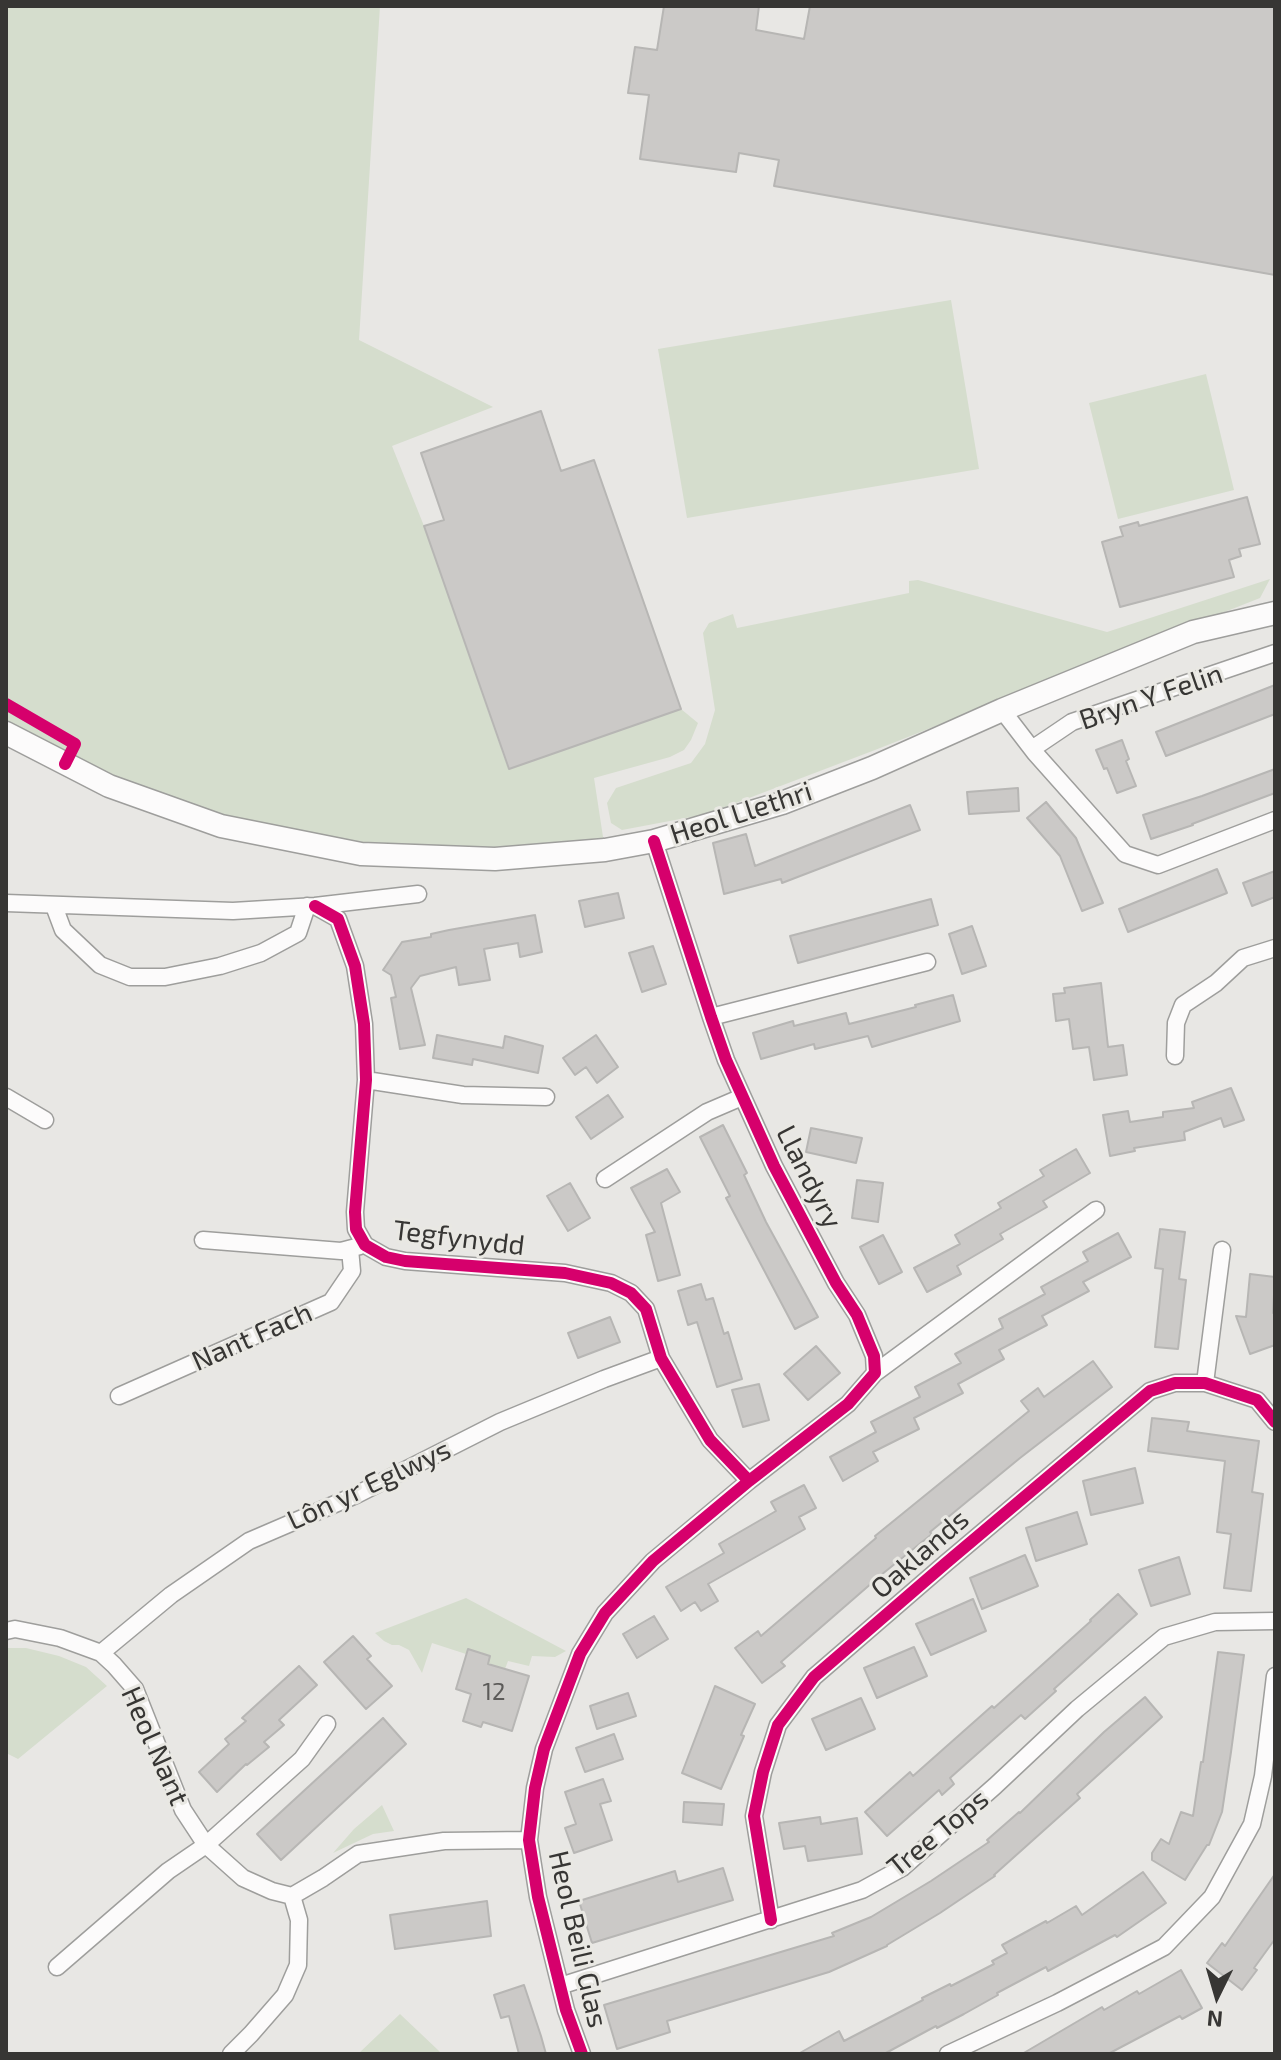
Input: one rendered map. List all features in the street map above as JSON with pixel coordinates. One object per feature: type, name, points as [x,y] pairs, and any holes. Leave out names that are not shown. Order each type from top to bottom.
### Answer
[{"type":"main road","name":"Heol Llethri","points":[[6,733],[109,786],[221,826],[361,854],[495,859],[605,850],[654,841],[782,803],[1193,632],[1275,613]]},
{"type":"street","name":"Bryn Y Felin","points":[[1032,749],[1072,722],[1275,653]]},
{"type":"street","points":[[1002,710],[1032,749],[1125,854],[1158,865],[1275,820]]},
{"type":"street","name":"Llandyry","points":[[654,841],[711,1017],[742,1097],[836,1283],[857,1315],[874,1356],[875,1373]]},
{"type":"street","points":[[6,903],[233,911],[418,894]]},
{"type":"street","points":[[54,906],[63,930],[100,965],[130,977],[165,977],[220,966],[261,953],[298,933],[311,906]]},
{"type":"street","name":"Tegfynydd","points":[[311,906],[338,919],[355,966],[364,1024],[366,1080],[355,1212],[357,1247]]},
{"type":"street","points":[[1175,1056],[1176,1023],[1183,1005],[1216,983],[1243,958],[1275,948]]},
{"type":"street","points":[[711,1017],[927,962]]},
{"type":"street","points":[[366,1080],[463,1095],[546,1097]]},
{"type":"street","points":[[6,1097],[45,1120]]},
{"type":"street","points":[[605,1179],[707,1112],[742,1097]]},
{"type":"street","points":[[749,1481],[848,1404],[875,1373],[1096,1210]]},
{"type":"street","name":"Tegfynydd","points":[[203,1240],[341,1251],[357,1247],[405,1261],[565,1273],[611,1283],[631,1293],[646,1309],[661,1358],[710,1440],[749,1481]]},
{"type":"street","name":"Nant Fach","points":[[119,1396],[331,1302],[352,1271],[357,1247]]},
{"type":"street","points":[[1205,1383],[1222,1250]]},
{"type":"street","name":"Lôn yr Eglwys","points":[[101,1653],[171,1595],[249,1541],[356,1495],[500,1422],[661,1358]]},
{"type":"street","name":"Oaklands","points":[[771,1920],[754,1816],[763,1772],[778,1725],[814,1677],[1150,1391],[1175,1383],[1205,1383],[1257,1400],[1275,1422]]},
{"type":"street","name":"Heol Beili Glas","points":[[582,2054],[560,1986],[538,1897],[529,1840],[535,1788],[544,1749],[580,1654],[605,1613],[653,1561],[749,1481]]},
{"type":"street","name":"Tree Tops","points":[[560,1986],[862,1890],[902,1868],[1077,1709],[1164,1637],[1215,1622],[1275,1621]]},
{"type":"street","name":"Heol Nant","points":[[6,1631],[15,1629],[60,1638],[101,1653],[135,1689],[183,1810],[206,1845],[243,1878],[292,1896]]},
{"type":"street","points":[[948,2054],[1057,2003],[1164,1947],[1212,1897],[1252,1824],[1269,1776],[1275,1676]]},
{"type":"street","points":[[57,1967],[168,1871],[206,1845],[302,1759],[327,1724]]},
{"type":"street","points":[[231,2054],[285,1995],[298,1965],[299,1920],[292,1896],[358,1854],[444,1841],[529,1840]]},
{"type":"green space","points":[[6,6],[380,6],[359,340],[493,407],[392,446],[424,526],[508,768],[681,709],[698,723],[684,750],[670,757],[594,778],[605,850],[495,859],[221,826],[6,733]]},
{"type":"green space","points":[[951,300],[979,469],[687,518],[658,349]]},
{"type":"green space","points":[[1206,374],[1234,490],[1118,519],[1089,403]]},
{"type":"green space","points":[[1270,579],[1260,598],[707,814],[622,830],[611,823],[607,803],[616,788],[691,763],[705,744],[715,710],[703,633],[709,623],[733,614],[737,628],[909,593],[909,581],[918,580],[1107,632]]},
{"type":"green space","points":[[466,1598],[566,1651],[555,1657],[532,1656],[529,1666],[508,1661],[505,1669],[488,1664],[489,1655],[468,1649],[466,1654],[432,1643],[422,1673],[409,1650],[384,1641],[375,1633]]},
{"type":"green space","points":[[6,1648],[26,1648],[59,1656],[86,1667],[107,1686],[18,1759],[6,1753]]},
{"type":"green space","points":[[382,1805],[394,1831],[373,1834],[333,1853],[354,1829]]},
{"type":"green space","points":[[400,2014],[442,2054],[358,2054]]},
{"type":"building","points":[[664,6],[759,6],[756,30],[804,39],[810,6],[1275,6],[1275,275],[774,186],[779,160],[739,153],[736,172],[640,159],[649,95],[628,93],[635,47],[657,50]]},
{"type":"building","points":[[541,411],[561,471],[594,460],[681,709],[509,769],[424,526],[444,520],[421,453]]},
{"type":"building","points":[[1247,497],[1260,544],[1239,549],[1241,556],[1229,560],[1234,577],[1120,607],[1102,542],[1123,536],[1120,527],[1138,522],[1139,526]]},
{"type":"building","points":[[1275,685],[1275,714],[1166,756],[1156,732]]},
{"type":"building","points":[[1122,740],[1136,786],[1117,793],[1096,750]]},
{"type":"building","points":[[1275,769],[1275,793],[1151,839],[1143,815]]},
{"type":"building","points":[[1018,788],[1019,811],[969,814],[967,792]]},
{"type":"building","points":[[1046,802],[1076,838],[1103,903],[1082,911],[1060,856],[1027,818]]},
{"type":"building","points":[[910,805],[920,830],[782,883],[781,879],[724,894],[713,843],[746,834],[755,866]]},
{"type":"building","points":[[1217,869],[1227,893],[1128,932],[1119,909]]},
{"type":"building","points":[[1275,871],[1275,897],[1252,906],[1243,883]]},
{"type":"building","points":[[618,893],[624,918],[585,927],[579,901]]},
{"type":"building","points":[[931,899],[938,925],[798,963],[790,936]]},
{"type":"building","points":[[535,915],[542,952],[520,957],[518,943],[484,949],[490,980],[459,985],[456,967],[420,976],[411,988],[425,1045],[400,1049],[391,998],[396,997],[391,975],[383,970],[402,942],[449,930]]},
{"type":"building","points":[[972,926],[986,966],[962,974],[949,934]]},
{"type":"building","points":[[653,946],[666,984],[642,992],[629,953]]},
{"type":"building","points":[[1101,983],[1108,1047],[1123,1045],[1127,1075],[1094,1080],[1089,1047],[1073,1049],[1069,1019],[1056,1021],[1053,994],[1065,993],[1064,988]]},
{"type":"building","points":[[953,995],[960,1021],[872,1047],[868,1036],[815,1049],[814,1044],[761,1059],[753,1033],[793,1021],[794,1026],[846,1013],[849,1024]]},
{"type":"building","points":[[437,1035],[503,1048],[505,1036],[543,1046],[538,1073],[473,1059],[472,1065],[433,1058]]},
{"type":"building","points":[[596,1035],[618,1067],[597,1083],[586,1067],[575,1075],[563,1058]]},
{"type":"building","points":[[1231,1088],[1244,1120],[1224,1127],[1221,1118],[1184,1132],[1185,1140],[1134,1148],[1135,1151],[1110,1156],[1103,1115],[1128,1111],[1130,1122],[1163,1117],[1163,1112],[1194,1108],[1192,1102]]},
{"type":"building","points":[[608,1095],[623,1117],[591,1139],[576,1117]]},
{"type":"building","points":[[723,1125],[747,1173],[744,1175],[766,1222],[818,1317],[795,1329],[726,1198],[730,1196],[700,1137]]},
{"type":"building","points":[[811,1128],[862,1138],[856,1163],[806,1152]]},
{"type":"building","points":[[1076,1149],[1090,1173],[1043,1201],[1047,1207],[1000,1234],[1003,1239],[957,1266],[961,1274],[927,1292],[914,1268],[960,1244],[955,1235],[1001,1208],[998,1203],[1044,1176],[1040,1170]]},
{"type":"building","points":[[667,1169],[680,1192],[661,1203],[680,1275],[658,1281],[646,1235],[655,1232],[631,1188]]},
{"type":"building","points":[[857,1180],[883,1183],[878,1222],[852,1218]]},
{"type":"building","points":[[570,1183],[590,1218],[568,1231],[547,1196]]},
{"type":"building","points":[[1160,1229],[1185,1232],[1179,1279],[1186,1280],[1178,1349],[1155,1347],[1163,1269],[1155,1268]]},
{"type":"building","points":[[1118,1233],[1131,1257],[1083,1282],[1089,1291],[1042,1316],[1047,1325],[999,1350],[1004,1359],[958,1384],[963,1393],[914,1418],[919,1429],[873,1452],[878,1461],[843,1481],[830,1457],[876,1432],[871,1422],[920,1397],[915,1387],[961,1363],[955,1354],[1003,1328],[999,1319],[1045,1294],[1041,1287],[1088,1261],[1083,1252]]},
{"type":"building","points":[[883,1235],[902,1272],[879,1284],[860,1247]]},
{"type":"building","points":[[1250,1274],[1275,1277],[1275,1345],[1250,1354],[1236,1316],[1246,1317]]},
{"type":"building","points":[[701,1284],[706,1300],[713,1298],[724,1334],[728,1332],[742,1379],[717,1387],[697,1322],[688,1325],[678,1291]]},
{"type":"building","points":[[610,1317],[620,1342],[578,1358],[568,1333]]},
{"type":"building","points":[[816,1346],[840,1373],[808,1400],[784,1374]]},
{"type":"building","points":[[1093,1361],[1112,1387],[930,1532],[932,1534],[781,1662],[785,1666],[762,1683],[735,1648],[758,1631],[761,1636],[875,1536],[1029,1411],[1021,1401],[1038,1388],[1044,1397]]},
{"type":"building","points":[[759,1384],[769,1420],[743,1427],[732,1390]]},
{"type":"building","points":[[1152,1418],[1189,1422],[1187,1431],[1259,1441],[1252,1492],[1263,1494],[1251,1591],[1224,1588],[1231,1534],[1217,1532],[1225,1461],[1148,1451]]},
{"type":"building","points":[[1135,1468],[1143,1503],[1091,1515],[1083,1481]]},
{"type":"building","points":[[804,1485],[816,1508],[799,1517],[805,1529],[708,1584],[718,1601],[701,1611],[695,1602],[681,1611],[666,1587],[724,1553],[719,1544],[776,1511],[771,1502]]},
{"type":"building","points":[[1077,1512],[1087,1544],[1036,1561],[1026,1528]]},
{"type":"building","points":[[1025,1555],[1038,1586],[982,1609],[970,1578]]},
{"type":"building","points":[[1179,1557],[1190,1594],[1151,1606],[1139,1570]]},
{"type":"building","points":[[1118,1594],[1137,1614],[1025,1719],[1021,1715],[950,1778],[954,1784],[942,1795],[939,1790],[887,1836],[865,1812],[910,1772],[913,1776],[992,1706],[994,1708]]},
{"type":"building","points":[[973,1599],[986,1631],[931,1655],[916,1624]]},
{"type":"building","points":[[654,1616],[668,1639],[637,1658],[623,1634]]},
{"type":"building","points":[[353,1636],[371,1656],[367,1659],[392,1686],[366,1709],[324,1662]]},
{"type":"building","points":[[914,1647],[927,1676],[877,1698],[864,1668]]},
{"type":"building","points":[[468,1649],[490,1656],[488,1664],[529,1676],[512,1731],[483,1722],[481,1727],[463,1721],[471,1694],[456,1689]]},
{"type":"building","points":[[1218,1652],[1244,1655],[1231,1752],[1222,1812],[1209,1845],[1185,1880],[1152,1860],[1152,1853],[1161,1839],[1169,1844],[1181,1812],[1193,1816]]},
{"type":"building","points":[[299,1666],[317,1685],[279,1720],[284,1725],[264,1742],[269,1747],[217,1792],[199,1772],[229,1744],[225,1739],[246,1721],[242,1718]]},
{"type":"building","points":[[715,1686],[755,1704],[721,1789],[682,1773]]},
{"type":"building","points":[[628,1693],[636,1716],[597,1729],[590,1706]]},
{"type":"building","points":[[1145,1697],[1162,1717],[1077,1794],[1080,1798],[995,1876],[940,1913],[887,1946],[829,1972],[667,2021],[670,2032],[617,2049],[604,2005],[834,1936],[832,1933],[871,1917],[989,1842],[987,1840]]},
{"type":"building","points":[[861,1698],[875,1729],[826,1750],[812,1719]]},
{"type":"building","points":[[383,1718],[406,1744],[281,1860],[257,1834]]},
{"type":"building","points":[[614,1734],[623,1759],[585,1772],[576,1748]]},
{"type":"building","points":[[603,1779],[611,1801],[600,1804],[612,1840],[574,1853],[565,1828],[576,1824],[565,1792]]},
{"type":"building","points":[[684,1802],[724,1804],[722,1825],[683,1822]]},
{"type":"building","points":[[820,1817],[821,1824],[857,1818],[862,1854],[808,1861],[805,1846],[784,1849],[779,1823]]},
{"type":"building","points":[[723,1868],[733,1900],[592,1943],[579,1901],[675,1871],[678,1882]]},
{"type":"building","points":[[1143,1872],[1166,1903],[1117,1937],[1115,1935],[1048,1971],[1046,1967],[964,2014],[884,2054],[798,2054],[839,2031],[844,2041],[922,1998],[994,1964],[992,1961],[1007,1953],[1002,1945],[1076,1906],[1082,1915]]},
{"type":"building","points":[[1275,1874],[1275,1939],[1242,1990],[1207,1963],[1222,1943],[1225,1946]]},
{"type":"building","points":[[487,1901],[491,1936],[395,1949],[390,1915]]},
{"type":"building","points":[[1181,1970],[1202,2008],[1182,2019],[1180,2016],[1108,2054],[1022,2054],[1102,2007],[1104,2010],[1137,1991],[1139,1994]]},
{"type":"building","points":[[524,1985],[546,2054],[519,2054],[509,2016],[501,2018],[494,1995]]},
{"type":"cycle path","points":[[6,704],[75,744],[65,764]]},
{"type":"cycle path","points":[[582,2054],[566,2010],[538,1897],[529,1840],[535,1788],[544,1749],[580,1654],[605,1613],[653,1561],[848,1404],[875,1373],[874,1356],[857,1315],[836,1283],[774,1166],[726,1060],[654,841]]},
{"type":"cycle path","points":[[315,906],[338,919],[355,966],[364,1024],[366,1080],[355,1212],[356,1229],[365,1245],[386,1257],[405,1261],[565,1273],[611,1283],[631,1293],[646,1309],[661,1358],[710,1440],[749,1481]]},
{"type":"cycle path","points":[[771,1920],[754,1816],[763,1772],[778,1725],[814,1677],[1150,1391],[1175,1383],[1205,1383],[1257,1400],[1275,1422]]}]
